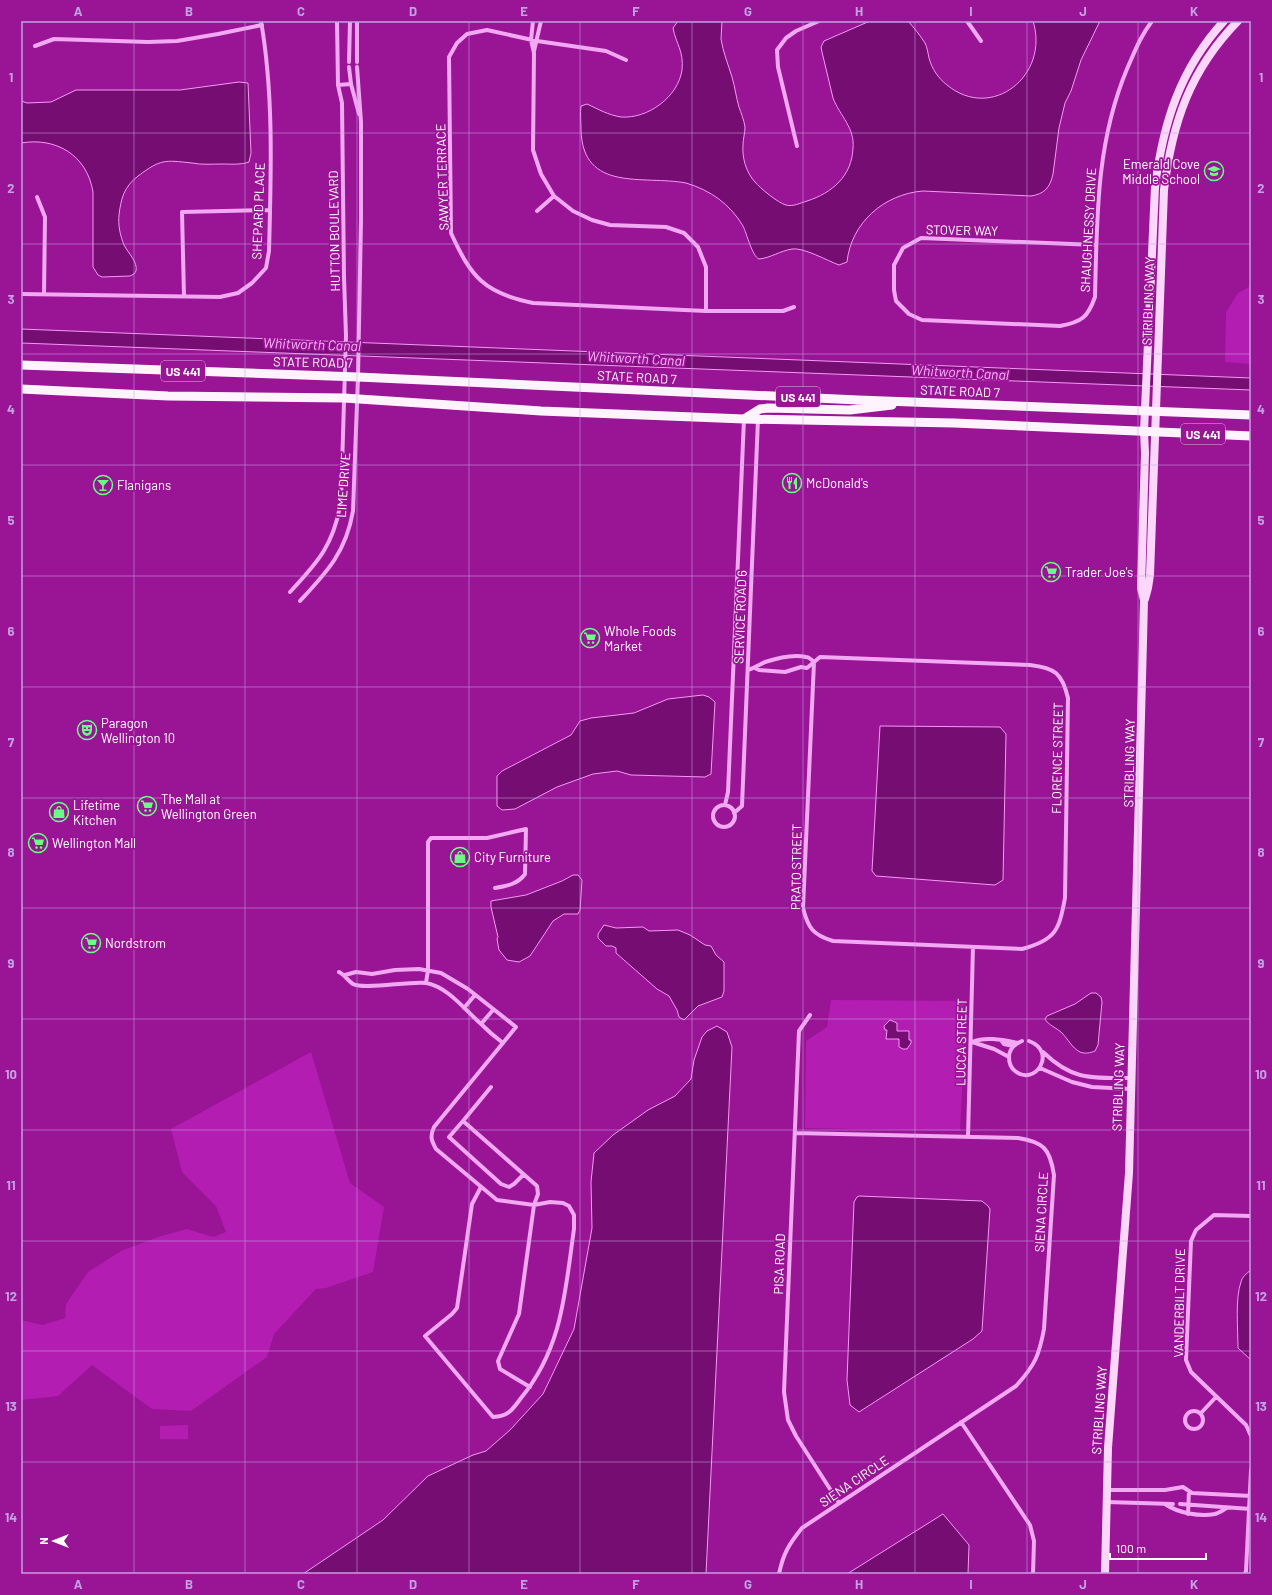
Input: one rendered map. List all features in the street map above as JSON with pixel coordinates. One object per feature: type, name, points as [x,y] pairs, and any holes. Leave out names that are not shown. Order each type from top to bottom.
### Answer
[{"type":"main road","name":"STATE ROAD 7","points":[[21,366],[36,365],[344,377],[358,376],[913,402],[1251,415]]},
{"type":"main road","name":"US 441","points":[[21,389],[168,396],[344,398],[540,411],[744,419],[954,423],[1251,436]]},
{"type":"main road","points":[[744,419],[760,409],[768,408],[850,410],[913,402]]},
{"type":"street","name":"HUTTON BOULEVARD","points":[[336,21],[338,85],[342,103],[346,336],[344,377]]},
{"type":"street","points":[[349,62],[350,21]]},
{"type":"street","points":[[357,21],[357,62]]},
{"type":"street","points":[[533,21],[531,40],[534,54]]},
{"type":"street","points":[[541,21],[534,54],[533,150],[540,174],[554,196],[573,211],[592,220],[610,225],[666,227],[684,233],[698,247],[706,267],[706,311]]},
{"type":"street","points":[[797,146],[778,67],[777,50],[786,38],[796,31],[819,21]]},
{"type":"street","points":[[967,21],[981,41]]},
{"type":"street","name":"SHAUGHNESSY DRIVE","points":[[909,314],[922,320],[1060,326],[1076,323],[1090,310],[1094,297],[1100,171],[1107,131],[1127,69],[1140,37],[1152,21]]},
{"type":"street","name":"STRIBLING WAY","points":[[1105,1574],[1108,1448],[1128,1173],[1140,786],[1144,600],[1141,588],[1145,453],[1144,431],[1155,187],[1158,160],[1166,126],[1187,74],[1199,52],[1224,21]]},
{"type":"street","name":"STRIBLING WAY","points":[[1144,600],[1150,575],[1164,190],[1168,158],[1175,127],[1198,73],[1209,55],[1238,21]]},
{"type":"street","points":[[35,46],[54,39],[148,42],[177,41],[218,34],[261,23]]},
{"type":"street","name":"SHEPARD PLACE","points":[[21,294],[220,297],[238,293],[252,283],[266,268],[269,251],[270,210],[269,97],[268,69],[261,23]]},
{"type":"street","name":"SAWYER TERRACE","points":[[626,60],[606,51],[531,40],[487,30],[467,34],[456,43],[449,57],[451,233],[462,257],[474,275],[491,288],[511,299],[533,303],[706,311],[783,311],[794,307]]},
{"type":"street","name":"HUTTON BOULEVARD","points":[[349,67],[351,84],[361,122]]},
{"type":"street","name":"HUTTON BOULEVARD","points":[[357,68],[361,122],[358,376]]},
{"type":"street","points":[[338,85],[351,84]]},
{"type":"street","points":[[536,211],[554,196]]},
{"type":"street","points":[[37,198],[45,217],[44,294]]},
{"type":"street","points":[[184,296],[182,212],[270,210]]},
{"type":"street","name":"STOVER WAY","points":[[909,314],[896,301],[894,290],[894,265],[903,248],[921,238],[1096,245]]},
{"type":"street","name":"LIME DRIVE","points":[[300,601],[322,577],[337,557],[349,532],[353,511],[358,376]]},
{"type":"street","name":"LIME DRIVE","points":[[290,592],[312,569],[326,549],[338,518],[341,500],[344,377]]},
{"type":"street","name":"SERVICE ROAD 6","points":[[725,805],[728,792],[744,419]]},
{"type":"street","name":"SERVICE ROAD 6","points":[[734,813],[742,806],[758,419]]},
{"type":"street","name":"FLORENCE STREET","points":[[748,670],[767,661],[792,656],[807,657],[814,662]]},
{"type":"street","name":"FLORENCE STREET","points":[[755,668],[759,670],[784,672],[800,667],[807,668],[820,657],[1030,665],[1046,667],[1060,677],[1065,685],[1068,698],[1065,898],[1061,922],[1052,936],[1039,945],[1022,949],[973,947]]},
{"type":"street","name":"PRATO STREET","points":[[814,662],[803,908],[806,921],[812,930],[822,938],[833,941],[973,947]]},
{"type":"street","points":[[725,805],[730,807],[734,813],[734,820],[728,826],[719,825],[714,819],[714,811],[725,805]]},
{"type":"street","points":[[426,983],[428,970],[428,842],[432,838],[487,838],[526,829],[525,874],[521,880],[508,886],[495,888]]},
{"type":"street","name":"LUCCA STREET","points":[[968,1137],[972,1042],[973,947]]},
{"type":"street","points":[[345,975],[356,972],[372,974],[395,970],[428,970],[441,973],[475,995],[516,1028],[434,1127],[431,1133],[431,1140],[436,1149],[497,1200],[534,1205],[550,1202],[563,1203],[569,1206],[574,1215],[574,1229],[561,1319],[549,1354],[530,1387],[509,1413],[503,1416],[493,1417],[425,1336],[452,1314],[456,1308],[472,1204],[481,1187]]},
{"type":"street","points":[[339,972],[345,975],[352,984],[358,986],[426,983],[445,991],[503,1043]]},
{"type":"street","points":[[464,1008],[475,995]]},
{"type":"street","points":[[481,1024],[493,1010]]},
{"type":"street","name":"PISA ROAD","points":[[810,1015],[799,1032],[784,1392],[788,1420],[796,1436],[839,1503]]},
{"type":"street","points":[[972,1042],[980,1038],[1020,1042],[1013,1046],[1009,1057],[1012,1068],[1020,1074],[1031,1074],[1040,1068],[1042,1063],[1042,1052]]},
{"type":"street","points":[[1001,1040],[1004,1044],[1013,1046]]},
{"type":"street","points":[[1029,1041],[1034,1043],[1042,1052],[1064,1070],[1085,1077],[1130,1078]]},
{"type":"street","points":[[972,1042],[994,1049],[1009,1057]]},
{"type":"street","points":[[1040,1068],[1072,1082],[1092,1087],[1130,1089]]},
{"type":"street","points":[[492,1087],[449,1137],[501,1184],[509,1187],[514,1184],[523,1174]]},
{"type":"street","points":[[463,1120],[536,1186],[538,1194],[534,1205],[519,1314],[498,1361],[500,1369],[530,1387]]},
{"type":"street","name":"SIENA CIRCLE","points":[[778,1574],[789,1544],[802,1528],[1016,1386],[1031,1369],[1041,1348],[1044,1329],[1054,1174],[1052,1159],[1045,1148],[1031,1140],[1018,1138],[795,1133]]},
{"type":"street","name":"VANDERBILT DRIVE","points":[[1251,1216],[1214,1215],[1196,1230],[1191,1241],[1186,1360],[1191,1372],[1246,1425],[1251,1436]]},
{"type":"street","points":[[1201,1413],[1216,1397]]},
{"type":"street","points":[[1195,1410],[1201,1413],[1204,1419],[1202,1425],[1197,1429],[1188,1427],[1185,1419],[1187,1413],[1195,1410]]},
{"type":"street","points":[[962,1422],[1030,1524],[1034,1541],[1033,1574]]},
{"type":"street","points":[[1245,1574],[1250,1509],[1251,1470]]},
{"type":"street","points":[[1108,1490],[1165,1490],[1183,1487],[1192,1493],[1250,1496]]},
{"type":"street","points":[[1188,1514],[1190,1491]]},
{"type":"street","points":[[1107,1502],[1173,1504]]},
{"type":"street","points":[[1165,1504],[1173,1510],[1188,1514],[1216,1514],[1228,1507]]},
{"type":"street","points":[[1180,1504],[1250,1509]]},
{"type":"shaded area","points":[[1251,286],[1251,364],[1225,362],[1226,312],[1238,293]]},
{"type":"shaded area","points":[[831,1000],[965,1001],[960,1131],[805,1128],[806,1041],[827,1027]]},
{"type":"shaded area","points":[[311,1052],[350,1183],[384,1207],[373,1272],[326,1288],[316,1289],[274,1334],[267,1357],[191,1411],[152,1409],[92,1365],[58,1396],[21,1400],[21,1320],[42,1325],[65,1318],[66,1304],[88,1272],[121,1251],[158,1237],[187,1229],[213,1237],[226,1232],[216,1206],[182,1172],[171,1129]]},
{"type":"shaded area","points":[[188,1425],[188,1439],[160,1439],[160,1426]]},
{"type":"water","points":[[678,21],[722,21],[722,44],[745,127],[743,150],[747,169],[755,182],[765,191],[783,204],[791,206],[816,198],[832,188],[845,175],[852,158],[852,134],[833,98],[821,47],[824,41],[870,21],[908,21],[925,43],[932,66],[941,79],[947,85],[964,95],[982,98],[998,95],[1013,87],[1025,75],[1033,59],[1036,41],[1033,21],[1100,21],[1081,60],[1071,91],[1065,103],[1059,128],[1053,174],[1046,190],[1040,194],[1031,196],[923,191],[909,193],[895,198],[883,204],[863,223],[855,235],[847,262],[839,265],[809,252],[797,249],[788,250],[759,259],[754,254],[743,226],[738,218],[726,205],[711,194],[686,183],[618,177],[604,172],[592,164],[584,150],[581,130],[581,106],[587,104],[616,116],[631,117],[651,110],[668,97],[675,89],[682,70],[681,53],[673,28]]},
{"type":"water","points":[[239,82],[248,83],[251,153],[249,162],[239,164],[200,164],[169,161],[152,166],[138,176],[129,184],[124,193],[119,219],[124,245],[136,264],[136,271],[130,276],[102,277],[98,275],[93,267],[93,192],[90,179],[77,159],[68,151],[58,146],[46,143],[21,143],[21,101],[27,103],[51,102],[76,90],[180,90]]},
{"type":"water","name":"Whitworth Canal","points":[[21,329],[1251,378],[1251,390],[21,343]]},
{"type":"water","points":[[703,695],[709,697],[715,702],[711,774],[705,777],[631,775],[617,771],[593,774],[557,787],[515,809],[502,810],[497,806],[497,776],[502,771],[571,735],[580,721],[591,718],[634,713],[668,699]]},
{"type":"water","points":[[880,726],[1000,727],[1006,734],[1003,880],[995,885],[876,876],[872,871]]},
{"type":"water","points":[[573,875],[578,875],[582,880],[580,910],[578,914],[564,914],[553,921],[530,956],[519,962],[507,960],[499,950],[491,901],[526,895],[562,881]]},
{"type":"water","points":[[604,925],[616,928],[643,927],[649,931],[678,930],[690,935],[705,945],[711,946],[716,955],[724,962],[724,991],[722,997],[698,1006],[684,1020],[679,1017],[677,1010],[669,996],[657,989],[616,953],[616,948],[606,946],[598,938],[598,934]]},
{"type":"water","points":[[1091,993],[1096,993],[1101,997],[1102,1002],[1098,1045],[1095,1051],[1084,1053],[1075,1048],[1062,1033],[1045,1019],[1047,1016],[1075,1004]]},
{"type":"water","points":[[890,1020],[897,1023],[897,1031],[909,1031],[909,1040],[911,1040],[911,1043],[907,1049],[899,1047],[899,1039],[886,1039],[887,1030],[885,1030],[884,1026]]},
{"type":"water","points":[[717,1026],[727,1032],[732,1047],[706,1574],[303,1574],[383,1520],[428,1476],[473,1455],[486,1451],[510,1430],[543,1394],[574,1329],[592,1228],[591,1182],[594,1153],[613,1135],[648,1110],[675,1096],[691,1079],[694,1060],[702,1037],[707,1031]]},
{"type":"water","points":[[859,1196],[982,1201],[990,1209],[982,1331],[973,1339],[859,1412],[850,1405],[847,1380],[854,1202]]},
{"type":"water","points":[[1251,1270],[1251,1360],[1238,1348],[1237,1314],[1239,1289],[1245,1275]]},
{"type":"water","points":[[943,1514],[969,1545],[968,1574],[847,1574]]},
{"type":"place","name":"Emerald Cove Middle School","points":[[1214,171]]},
{"type":"place","name":"McDonald's","points":[[792,483]]},
{"type":"place","name":"Flanigans","points":[[103,485]]},
{"type":"place","name":"Trader Joe's","points":[[1051,572]]},
{"type":"place","name":"Whole Foods Market","points":[[590,638]]},
{"type":"place","name":"Paragon Wellington 10","points":[[87,730]]},
{"type":"place","name":"The Mall at Wellington Green","points":[[147,806]]},
{"type":"place","name":"Lifetime Kitchen","points":[[59,812]]},
{"type":"place","name":"Wellington Mall","points":[[38,843]]},
{"type":"place","name":"City Furniture","points":[[460,857]]},
{"type":"place","name":"Nordstrom","points":[[91,943]]}]
